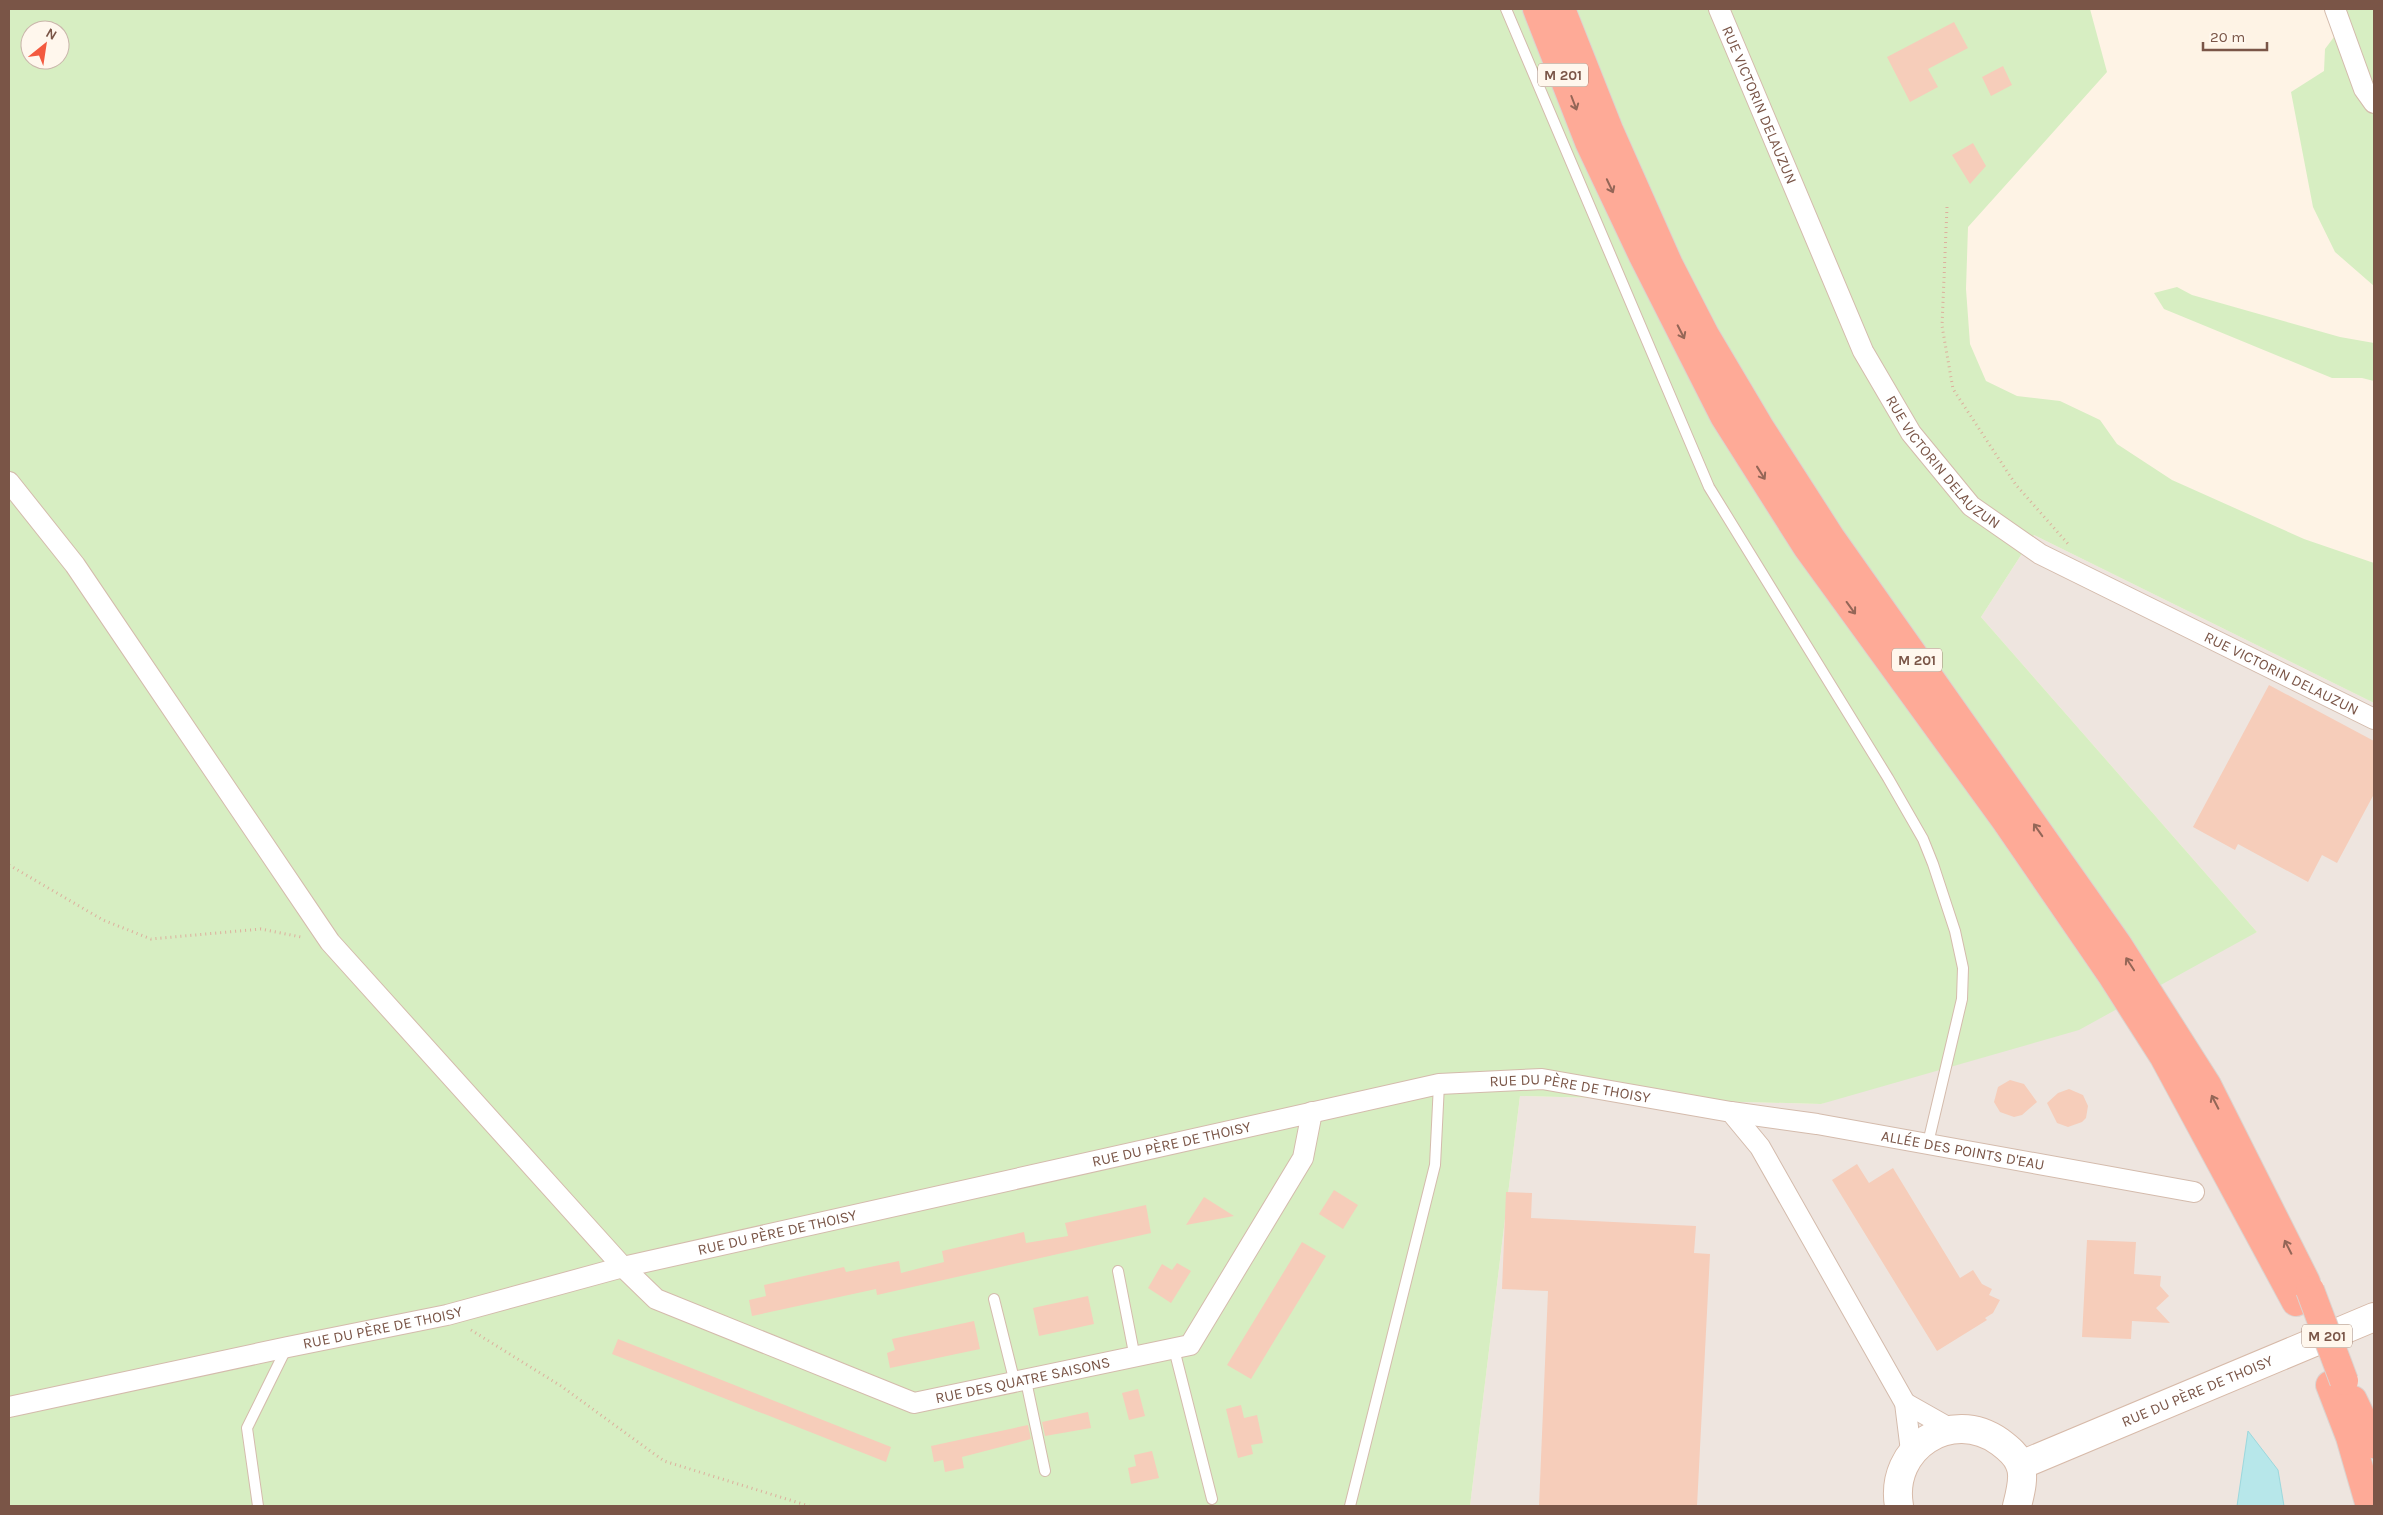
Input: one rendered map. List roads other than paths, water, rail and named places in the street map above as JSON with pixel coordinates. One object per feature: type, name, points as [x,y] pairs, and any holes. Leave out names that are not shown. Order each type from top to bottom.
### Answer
[{"type":"highway","name":"M 201","points":[[1537,9],[1590,142],[1643,256],[1724,416],[1807,547],[2006,822],[2111,974],[2164,1057],[2303,1296]]},
{"type":"highway","name":"M 201","points":[[1561,9],[1617,148],[1669,265],[1705,335],[1759,426],[1831,538],[2118,945],[2207,1085],[2303,1296],[2374,1480]]},
{"type":"highway","name":"M 201","points":[[2337,1383],[2362,1440],[2370,1506]]},
{"type":"highway","points":[[2362,1440],[2362,1506]]},
{"type":"main road","name":"RUE DU PÈRE DE THOISY","points":[[2021,1465],[2374,1317]]},
{"type":"main road","points":[[1899,1506],[1896,1492],[1901,1469],[1911,1451],[1930,1436],[1952,1429],[1974,1430],[1994,1438],[2010,1450],[2021,1465],[2021,1490],[2017,1506]]},
{"type":"street","name":"RUE VICTORIN DELAUZUN","points":[[1719,9],[1863,351],[1911,433],[1971,506],[2040,554],[2374,718]]},
{"type":"street","points":[[2335,9],[2364,88],[2374,104]]},
{"type":"street","name":"RUE DES QUATRE SAISONS","points":[[9,482],[75,564],[330,942],[623,1267],[656,1299],[914,1403],[1190,1345],[1303,1158],[1312,1112]]},
{"type":"street","name":"RUE DU PÈRE DE THOISY","points":[[9,1407],[288,1346],[447,1315],[623,1267],[1439,1084],[1542,1078],[1731,1112]]},
{"type":"street","name":"ALLÉE DES POINTS D'EAU","points":[[1731,1112],[1817,1124],[1928,1143],[2194,1192]]},
{"type":"street","points":[[1731,1112],[1760,1147],[1905,1403],[1911,1451]]},
{"type":"street","points":[[1905,1403],[1952,1429]]},
{"type":"lane","points":[[1506,9],[1709,487],[1888,778],[1923,839],[1933,864],[1955,931],[1963,968],[1962,999],[1928,1143]]},
{"type":"lane","points":[[1350,1506],[1435,1165],[1439,1084]]},
{"type":"lane","points":[[1118,1271],[1135,1358]]},
{"type":"lane","points":[[994,1299],[1045,1471]]},
{"type":"lane","points":[[258,1506],[247,1428],[288,1346]]},
{"type":"lane","points":[[1174,1349],[1212,1500]]},
{"type":"water","points":[[2248,1431],[2278,1470],[2284,1506],[2237,1506]]}]
